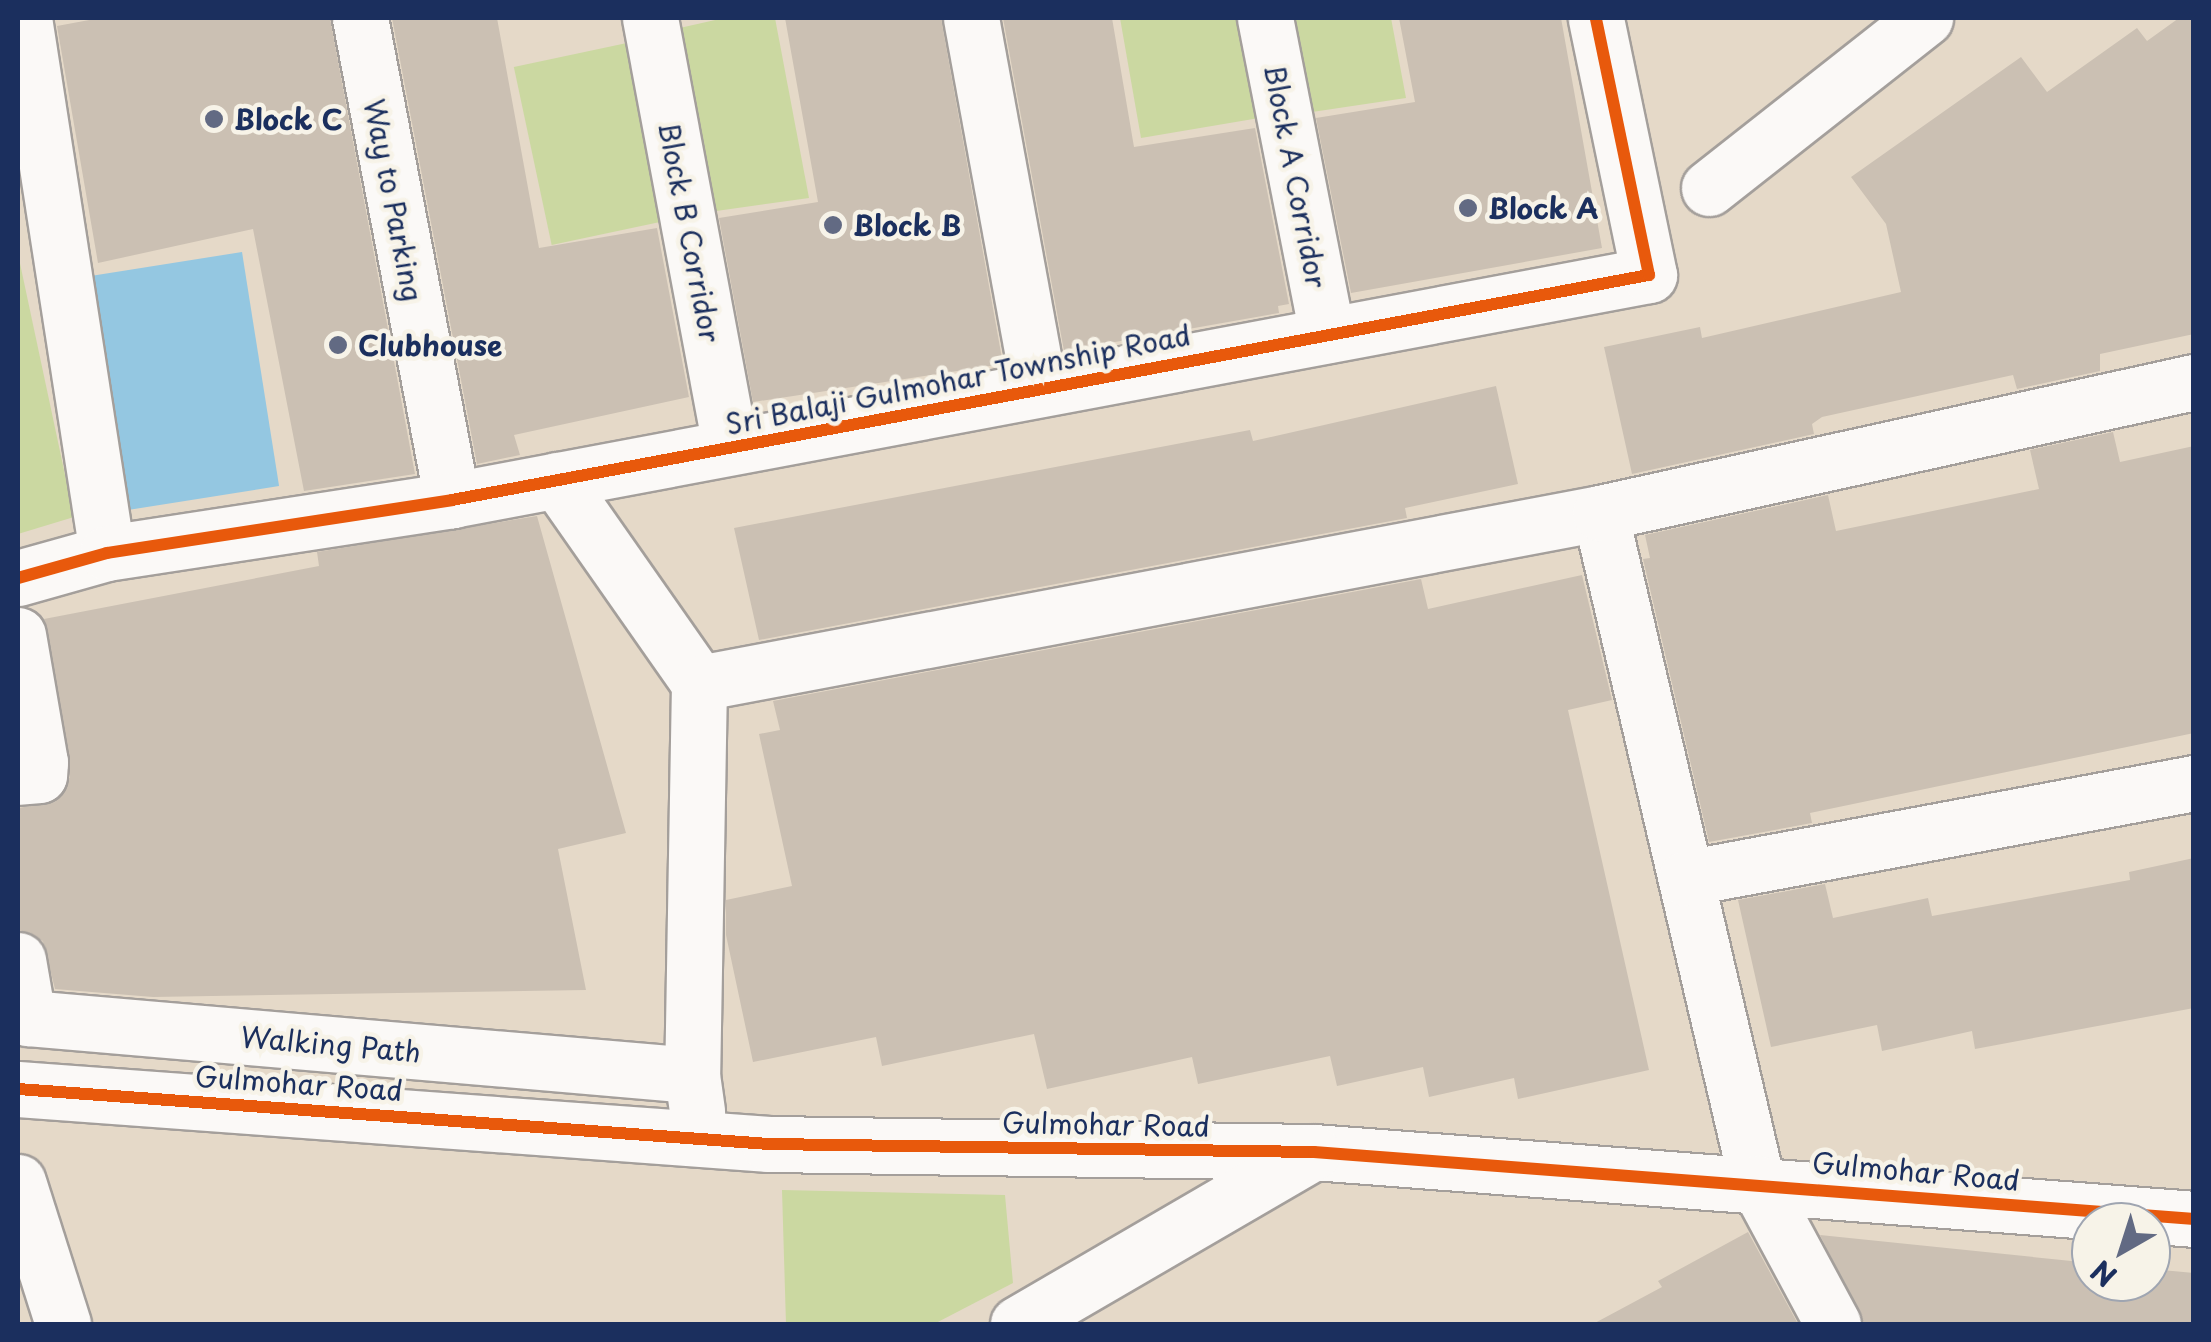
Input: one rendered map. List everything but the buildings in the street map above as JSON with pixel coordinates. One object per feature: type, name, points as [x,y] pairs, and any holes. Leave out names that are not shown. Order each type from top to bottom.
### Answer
[{"type":"street","points":[[24,18],[107,554]]},
{"type":"street","name":"Way to Parking","points":[[360,18],[452,500]]},
{"type":"street","name":"Block B Corridor","points":[[650,18],[730,447]]},
{"type":"street","points":[[971,18],[1040,388]]},
{"type":"street","name":"Block A Corridor","points":[[1264,18],[1327,335]]},
{"type":"street","name":"Sri Balaji Gulmohar Township Road","points":[[18,578],[107,554],[452,500],[1649,275],[1596,18]]},
{"type":"street","points":[[1709,188],[1925,18]]},
{"type":"street","points":[[699,683],[1600,512],[2194,382]]},
{"type":"street","points":[[557,480],[699,683],[692,1076],[700,1136]]},
{"type":"street","points":[[1600,512],[1757,1183],[1833,1324]]},
{"type":"street","points":[[18,635],[29,769]]},
{"type":"street","points":[[1686,878],[2194,783]]},
{"type":"street","name":"Walking Path","points":[[18,960],[28,1018],[692,1076]]},
{"type":"street","name":"Gulmohar Road","points":[[18,1088],[770,1144],[1314,1152],[2194,1219]]},
{"type":"street","points":[[1018,1324],[1314,1152]]},
{"type":"street","points":[[18,1182],[63,1324]]},
{"type":"green space","points":[[724,18],[775,18],[809,198],[695,214],[662,32]]},
{"type":"green space","points":[[1120,18],[1251,18],[1271,116],[1141,138]]},
{"type":"green space","points":[[1273,18],[1391,18],[1406,98],[1292,115]]},
{"type":"green space","points":[[641,40],[679,218],[552,245],[514,67]]},
{"type":"green space","points":[[18,254],[74,517],[18,534]]},
{"type":"green space","points":[[782,1190],[1005,1195],[1013,1283],[934,1324],[786,1324]]},
{"type":"water","points":[[242,252],[279,486],[123,511],[86,277]]},
{"type":"cycle path","points":[[18,578],[107,553],[452,500],[1649,275],[1596,18]]},
{"type":"cycle path","points":[[18,1089],[769,1144],[1314,1152],[2194,1219]]},
{"type":"place","name":"Block C","points":[[214,119]]},
{"type":"place","name":"Block A","points":[[1468,208]]},
{"type":"place","name":"Block B","points":[[833,225]]},
{"type":"place","name":"Clubhouse","points":[[338,345]]}]
